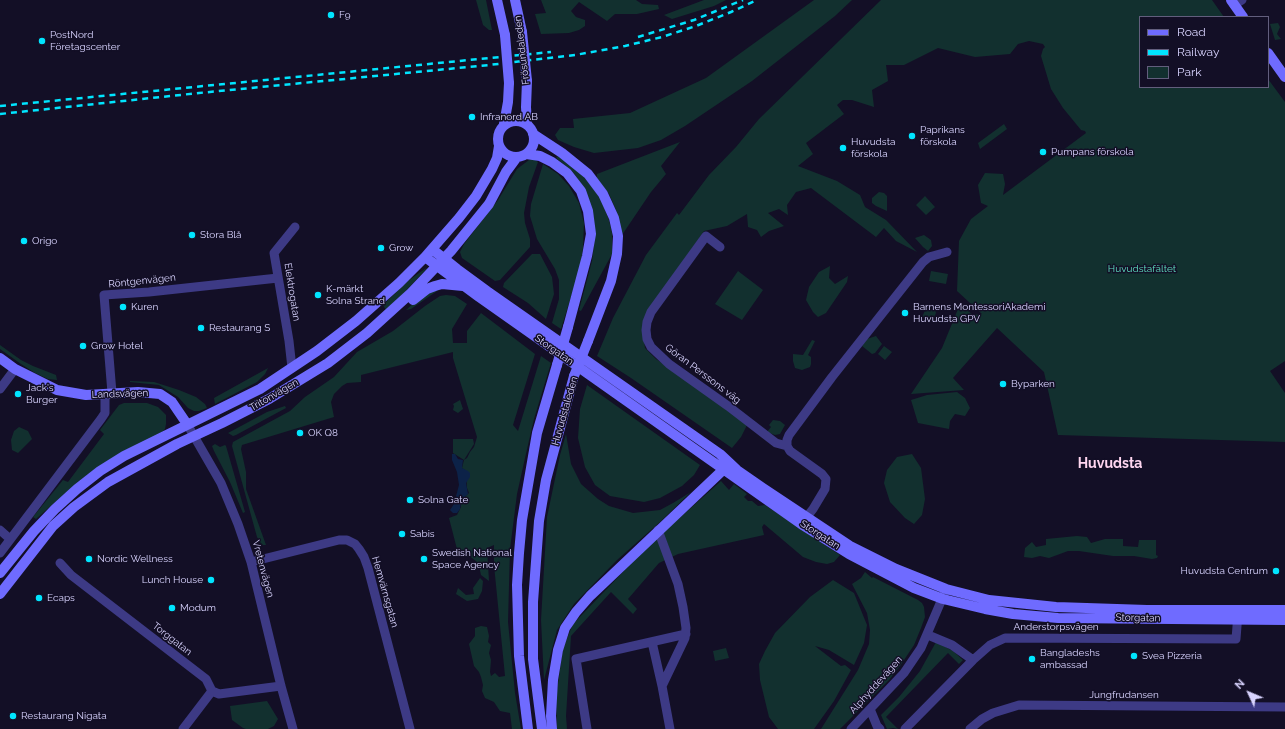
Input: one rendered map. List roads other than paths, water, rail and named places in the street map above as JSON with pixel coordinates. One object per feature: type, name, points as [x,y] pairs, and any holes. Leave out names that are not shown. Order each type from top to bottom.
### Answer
[{"type":"street","name":"Frösundaleden","points":[[497,0],[505,35],[509,83],[508,102],[504,124]]},
{"type":"street","name":"Frösundaleden","points":[[515,0],[522,32],[527,81],[527,124]]},
{"type":"street","points":[[1236,2],[1243,16]]},
{"type":"street","points":[[1269,54],[1285,77]]},
{"type":"street","points":[[516,120],[527,124],[534,134],[532,146],[521,155],[507,155],[499,146],[498,134],[504,124],[516,120]]},
{"type":"street","name":"Huvudstaleden","points":[[534,134],[562,153],[588,174],[603,194],[614,218],[618,236],[617,254],[611,281],[574,376],[546,480],[539,521],[532,602],[534,659],[542,729]]},
{"type":"street","name":"Tritonvägen","points":[[0,573],[55,509],[100,471],[124,456],[260,389],[317,351],[356,321],[425,257],[476,196],[492,169],[499,146]]},
{"type":"street","name":"Tritonvägen","points":[[0,594],[45,536],[74,507],[108,482],[177,444],[269,399],[328,363],[367,333],[412,294],[444,259],[489,204],[506,172],[521,155]]},
{"type":"street","name":"Huvudstaleden","points":[[521,155],[540,156],[552,162],[567,173],[581,191],[588,211],[591,234],[587,256],[558,365],[537,433],[522,520],[518,553],[517,585],[519,656],[528,729]]},
{"type":"street","name":"Elektrogatan","points":[[292,368],[274,253],[295,227]]},
{"type":"street","name":"Göran Perssons väg","points":[[720,247],[706,236],[651,312],[646,326],[647,338],[651,347],[669,364],[728,406],[776,443],[786,446],[790,451],[822,474],[826,479],[825,489],[804,521]]},
{"type":"street","name":"Storgatan","points":[[432,249],[487,291],[720,454],[737,470],[804,521]]},
{"type":"street","points":[[786,446],[789,435],[817,397],[923,262],[929,256],[947,252]]},
{"type":"street","name":"Storgatan","points":[[425,257],[463,286],[724,469],[804,521],[944,594],[985,609],[1013,614],[1058,618],[1285,620]]},
{"type":"street","name":"Röntgenvägen","points":[[108,393],[104,295],[149,292],[278,278]]},
{"type":"street","points":[[388,314],[404,309],[427,289],[442,284],[463,286]]},
{"type":"street","name":"Landsvägen","points":[[0,358],[15,369],[57,390],[86,395],[144,392],[160,394],[172,402],[187,424]]},
{"type":"street","points":[[0,390],[15,369]]},
{"type":"street","points":[[0,553],[101,419],[105,413],[108,393]]},
{"type":"street","name":"Vretenvägen","points":[[187,424],[221,484],[238,524],[251,562],[291,727]]},
{"type":"street","points":[[552,729],[551,716],[553,680],[558,650],[565,628],[590,596],[724,469]]},
{"type":"street","points":[[0,530],[10,539]]},
{"type":"street","points":[[658,530],[678,584],[683,607],[686,634],[662,686]]},
{"type":"street","name":"Hemvärnsgatan","points":[[251,562],[338,540],[346,540],[355,544],[364,557],[368,568],[410,729]]},
{"type":"street","name":"Torggatan","points":[[60,564],[71,575],[206,679],[212,691]]},
{"type":"street","name":"Storgatan","points":[[944,594],[1056,607],[1147,610],[1285,610]]},
{"type":"street","name":"Alphyddevägen","points":[[851,729],[904,673],[928,635],[944,594]]},
{"type":"street","name":"Anderstorpsvägen","points":[[904,729],[973,660],[990,646],[1006,638],[1236,639],[1238,609]]},
{"type":"street","points":[[587,729],[576,659],[686,634]]},
{"type":"street","points":[[928,635],[952,645],[973,660]]},
{"type":"street","points":[[652,642],[670,729]]},
{"type":"street","points":[[183,729],[212,691],[219,694],[280,686]]},
{"type":"street","name":"Jungfrudansen","points":[[970,729],[993,713],[1019,705],[1285,707]]},
{"type":"street","points":[[870,709],[880,729]]},
{"type":"water","points":[[452,454],[455,454],[458,459],[463,460],[462,468],[470,473],[470,477],[466,483],[468,494],[461,500],[460,509],[457,513],[453,513],[450,510],[454,504],[459,485],[457,472],[452,460]]},
{"type":"railway","points":[[638,37],[694,20],[743,0]]},
{"type":"railway","points":[[0,114],[575,55],[625,46],[662,37],[696,26],[757,0]]},
{"type":"railway","points":[[0,106],[551,52]]},
{"type":"place","name":"F9","points":[[331,15]]},
{"type":"place","name":"PostNord Företagscenter","points":[[42,41]]},
{"type":"place","name":"Infranord AB","points":[[472,117]]},
{"type":"place","name":"Paprikans förskola","points":[[912,136]]},
{"type":"place","name":"Huvudsta förskola","points":[[843,148]]},
{"type":"place","name":"Pumpans förskola","points":[[1043,152]]},
{"type":"place","name":"Stora Blå","points":[[192,235]]},
{"type":"place","name":"Origo","points":[[24,241]]},
{"type":"place","name":"Grow","points":[[381,248]]},
{"type":"place","name":"K-märkt Solna Strand","points":[[318,295]]},
{"type":"place","name":"Kuren","points":[[123,307]]},
{"type":"place","name":"Barnens MontessoriAkademi Huvudsta GPV","points":[[905,313]]},
{"type":"place","name":"Restaurang S","points":[[201,328]]},
{"type":"place","name":"Grow Hotel","points":[[83,346]]},
{"type":"place","name":"Byparken","points":[[1003,384]]},
{"type":"place","name":"Jack's Burger","points":[[18,394]]},
{"type":"place","name":"OK Q8","points":[[300,433]]},
{"type":"place","name":"Solna Gate","points":[[410,500]]},
{"type":"place","name":"Sabis","points":[[402,534]]},
{"type":"place","name":"Nordic Wellness","points":[[89,559]]},
{"type":"place","name":"Swedish National Space Agency","points":[[424,559]]},
{"type":"place","name":"Huvudsta Centrum","points":[[1276,571]]},
{"type":"place","name":"Lunch House","points":[[211,580]]},
{"type":"place","name":"Ecaps","points":[[39,598]]},
{"type":"place","name":"Modum","points":[[172,608]]},
{"type":"place","name":"Svea Pizzeria","points":[[1134,656]]},
{"type":"place","name":"Bangladeshs ambassad","points":[[1032,659]]},
{"type":"place","name":"Restaurang Nigata","points":[[13,716]]},
{"type":"district","name":"Huvudsta","points":[[1110,464]]},
{"type":"park label","name":"Huvudstafältet","points":[[1142,269]]}]
